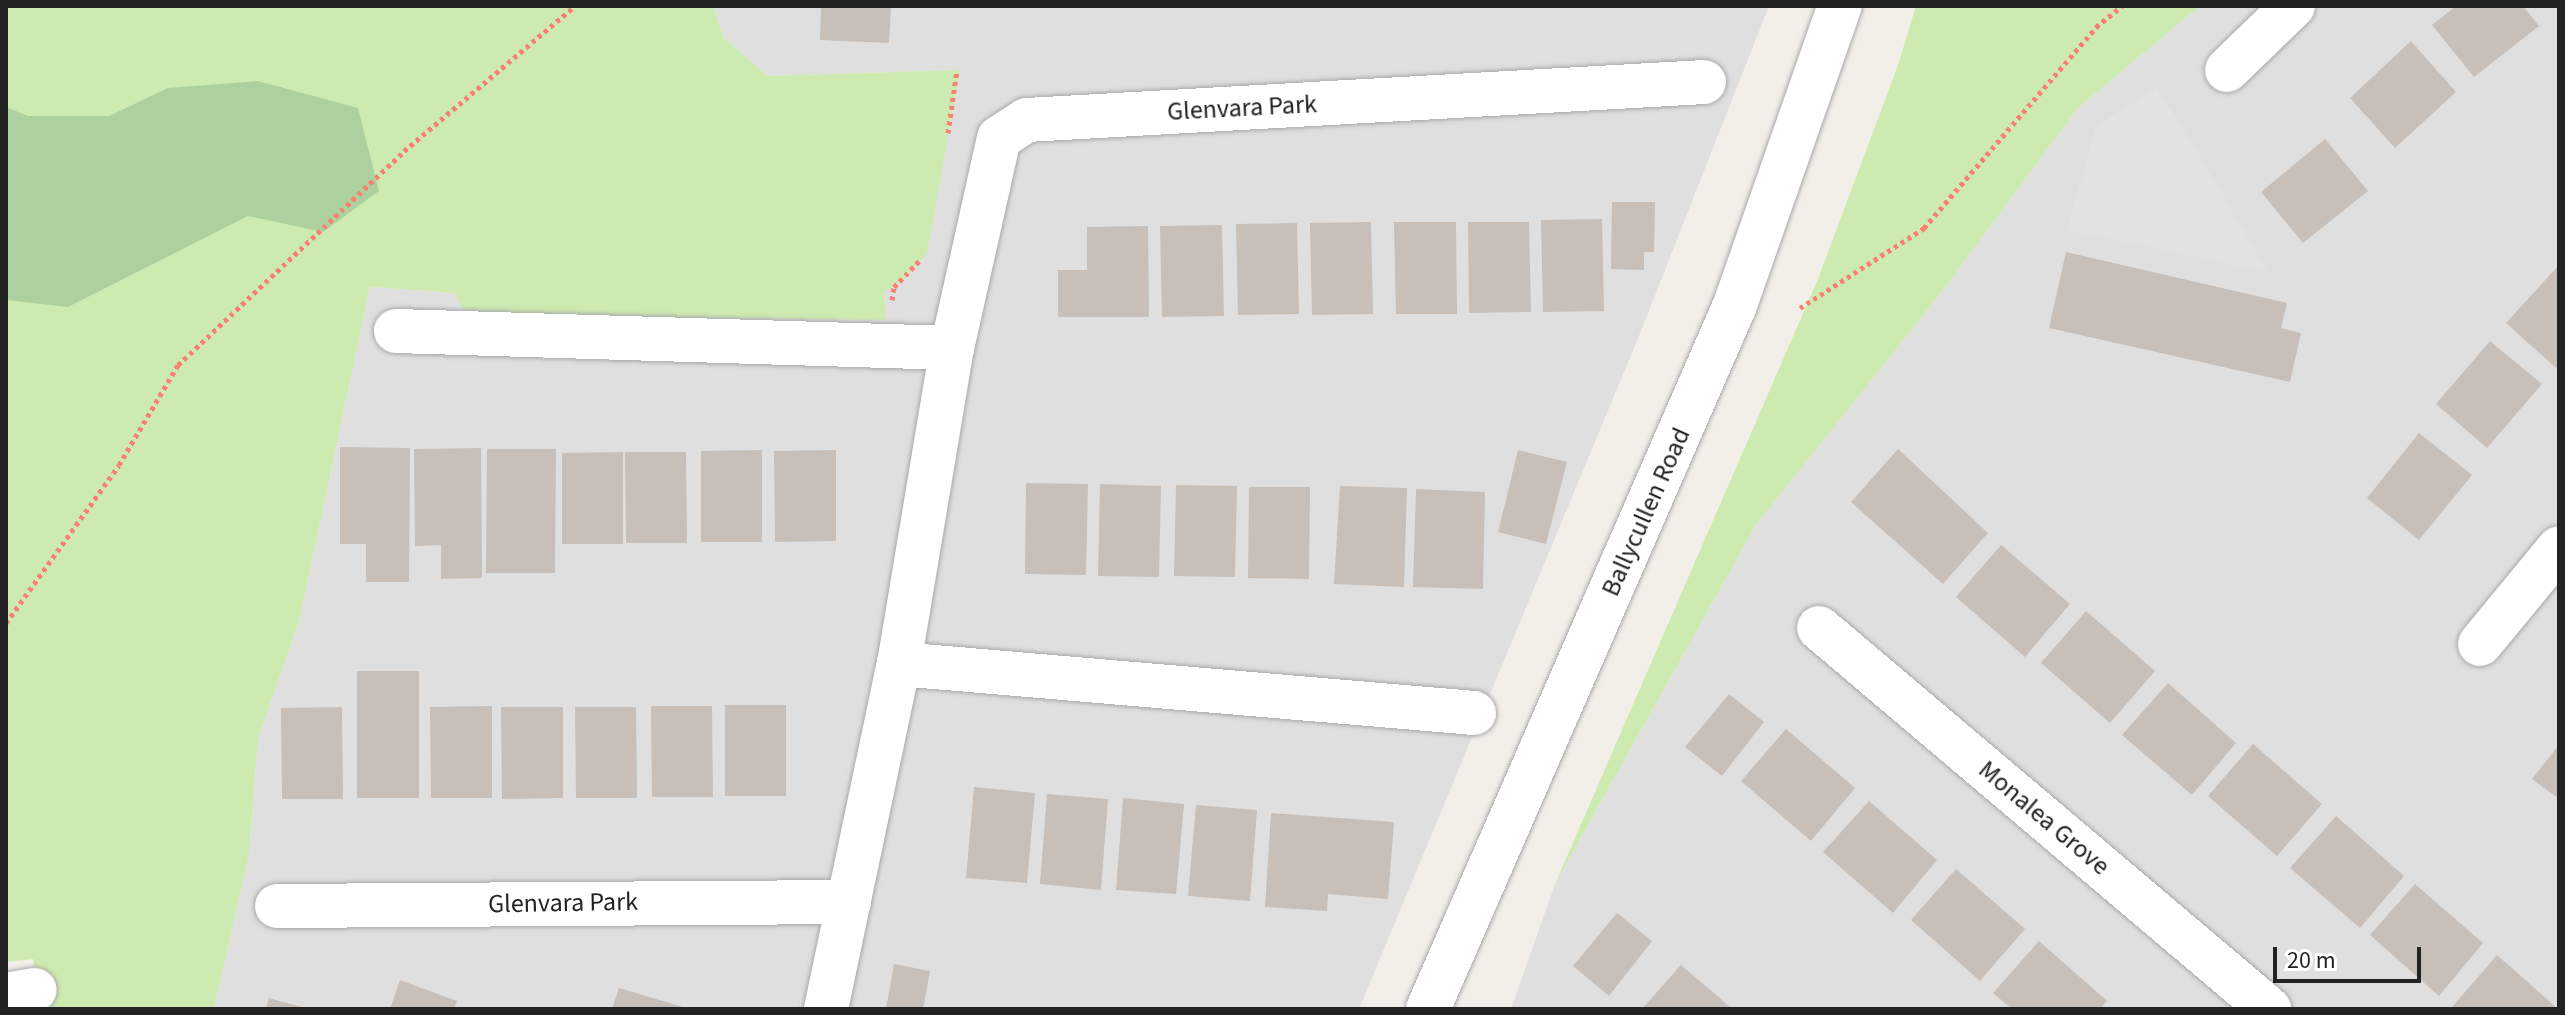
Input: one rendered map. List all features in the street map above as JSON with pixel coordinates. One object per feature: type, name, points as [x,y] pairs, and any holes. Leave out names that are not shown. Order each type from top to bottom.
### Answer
[{"type":"street","name":"Ballycullen Road","points":[[1433,1007],[1735,305],[1840,6]]},
{"type":"street","points":[[2227,70],[2293,6]]},
{"type":"street","name":"Glenvara Park","points":[[826,1009],[899,664],[952,348],[999,138],[1027,120],[1704,82]]},
{"type":"street","points":[[396,331],[952,348]]},
{"type":"street","points":[[2480,644],[2559,548]]},
{"type":"street","name":"Monalea Grove","points":[[1819,628],[2269,1009]]},
{"type":"street","points":[[899,664],[1474,713]]},
{"type":"street","name":"Glenvara Park","points":[[277,906],[849,902]]},
{"type":"path","points":[[6,623],[119,465],[178,365],[404,151],[575,6]]},
{"type":"path","points":[[1800,308],[1924,228],[2096,27],[2122,6]]},
{"type":"path","points":[[946,145],[957,70]]},
{"type":"path","points":[[891,310],[894,287],[930,250]]},
{"type":"shaded area","points":[[713,6],[1769,6],[1637,341],[1359,1009],[214,1009],[249,855],[258,738],[299,622],[370,287],[455,293],[462,308],[886,319],[884,291],[902,282],[960,70],[768,76],[724,38]]},
{"type":"shaded area","points":[[2200,6],[2559,6],[2559,1009],[1511,1009],[1555,884],[1756,525],[1943,290],[2078,108]]},
{"type":"shaded area","points":[[2156,88],[2185,131],[2268,272],[2067,230],[2096,126]]},
{"type":"green space","points":[[6,6],[713,6],[724,38],[768,76],[960,70],[927,254],[902,282],[884,291],[886,320],[474,315],[462,308],[455,293],[370,287],[299,622],[258,738],[249,855],[214,1009],[39,1009],[33,959],[6,962]]},
{"type":"green space","points":[[1916,6],[2200,6],[2078,108],[1943,290],[1756,525],[1555,884],[1818,279],[1898,65]]},
{"type":"green space","points":[[258,81],[358,108],[379,191],[323,232],[248,216],[68,307],[6,300],[6,107],[28,116],[109,116],[168,88]]},
{"type":"building","points":[[821,6],[891,6],[889,43],[820,40]]},
{"type":"building","points":[[2456,6],[2523,6],[2539,26],[2474,77],[2432,25]]},
{"type":"building","points":[[2411,41],[2456,92],[2395,148],[2350,98]]},
{"type":"building","points":[[2325,139],[2368,191],[2303,243],[2261,192]]},
{"type":"building","points":[[1612,202],[1655,202],[1654,252],[1644,252],[1644,270],[1611,269]]},
{"type":"building","points":[[1602,219],[1604,311],[1543,312],[1541,220]]},
{"type":"building","points":[[1371,222],[1373,314],[1312,315],[1310,223]]},
{"type":"building","points":[[1394,222],[1456,222],[1457,314],[1396,314]]},
{"type":"building","points":[[1468,222],[1529,222],[1531,312],[1469,313]]},
{"type":"building","points":[[1297,223],[1299,314],[1238,315],[1236,224]]},
{"type":"building","points":[[1222,225],[1224,316],[1162,317],[1160,226]]},
{"type":"building","points":[[1148,226],[1149,317],[1058,317],[1058,270],[1087,270],[1087,227]]},
{"type":"building","points":[[2066,252],[2287,303],[2281,328],[2301,333],[2290,382],[2049,328]]},
{"type":"building","points":[[2559,265],[2559,364],[2556,368],[2506,323]]},
{"type":"building","points":[[2490,341],[2542,384],[2487,448],[2436,404]]},
{"type":"building","points":[[2419,433],[2472,475],[2419,540],[2367,498]]},
{"type":"building","points":[[340,447],[410,448],[409,582],[366,582],[366,544],[340,544]]},
{"type":"building","points":[[481,448],[482,578],[441,579],[441,545],[415,546],[414,449]]},
{"type":"building","points":[[487,449],[556,449],[555,573],[486,573]]},
{"type":"building","points":[[1898,449],[1988,533],[1943,584],[1851,502]]},
{"type":"building","points":[[762,450],[762,542],[701,542],[701,451]]},
{"type":"building","points":[[836,450],[836,541],[775,542],[774,451]]},
{"type":"building","points":[[1518,450],[1567,462],[1546,544],[1498,532]]},
{"type":"building","points":[[623,452],[623,544],[562,544],[562,453]]},
{"type":"building","points":[[625,452],[686,452],[687,543],[626,543]]},
{"type":"building","points":[[1026,483],[1088,484],[1086,575],[1025,574]]},
{"type":"building","points":[[1100,484],[1161,486],[1159,577],[1098,576]]},
{"type":"building","points":[[1176,485],[1237,486],[1235,577],[1174,576]]},
{"type":"building","points":[[1340,486],[1407,488],[1404,587],[1334,584]]},
{"type":"building","points":[[1249,487],[1310,487],[1309,579],[1248,578]]},
{"type":"building","points":[[1416,489],[1485,492],[1483,589],[1413,587]]},
{"type":"building","points":[[2001,545],[2070,604],[2025,657],[1956,597]]},
{"type":"building","points":[[2086,611],[2155,671],[2110,723],[2041,663]]},
{"type":"building","points":[[357,671],[419,671],[419,798],[357,798]]},
{"type":"building","points":[[2168,683],[2236,743],[2192,795],[2122,735]]},
{"type":"building","points":[[1729,694],[1764,722],[1722,776],[1685,747]]},
{"type":"building","points":[[725,705],[786,705],[786,796],[725,796]]},
{"type":"building","points":[[492,706],[492,798],[431,798],[430,707]]},
{"type":"building","points":[[651,706],[712,706],[713,797],[652,797]]},
{"type":"building","points":[[342,707],[343,799],[282,799],[281,708]]},
{"type":"building","points":[[501,707],[563,707],[563,798],[502,799]]},
{"type":"building","points":[[575,707],[636,707],[637,798],[576,798]]},
{"type":"building","points":[[1786,729],[1855,788],[1811,841],[1741,781]]},
{"type":"building","points":[[2253,744],[2322,804],[2277,856],[2208,796]]},
{"type":"building","points":[[2559,745],[2559,799],[2532,779]]},
{"type":"building","points":[[974,787],[1035,793],[1027,883],[966,878]]},
{"type":"building","points":[[1047,794],[1108,799],[1101,890],[1040,884]]},
{"type":"building","points":[[1123,798],[1184,804],[1176,894],[1116,890]]},
{"type":"building","points":[[1869,801],[1937,860],[1893,913],[1823,852]]},
{"type":"building","points":[[1196,805],[1257,810],[1250,901],[1188,896]]},
{"type":"building","points":[[1271,813],[1394,822],[1388,899],[1328,894],[1327,911],[1265,907]]},
{"type":"building","points":[[2336,816],[2404,876],[2360,928],[2290,868]]},
{"type":"building","points":[[1956,869],[2025,929],[1980,981],[1911,920]]},
{"type":"building","points":[[2415,884],[2483,943],[2439,996],[2370,935]]},
{"type":"building","points":[[1617,913],[1652,941],[1609,996],[1573,966]]},
{"type":"building","points":[[2039,941],[2107,1001],[2100,1009],[2012,1009],[1993,993]]},
{"type":"building","points":[[2497,955],[2558,1009],[2454,1009],[2452,1007]]},
{"type":"building","points":[[894,964],[930,971],[923,1009],[886,1009]]},
{"type":"building","points":[[1681,965],[1715,994],[1732,1009],[1642,1009]]},
{"type":"building","points":[[400,980],[457,1001],[454,1009],[390,1009]]},
{"type":"building","points":[[619,988],[686,1008],[686,1009],[612,1009]]},
{"type":"building","points":[[269,998],[305,1008],[305,1009],[266,1009]]}]
